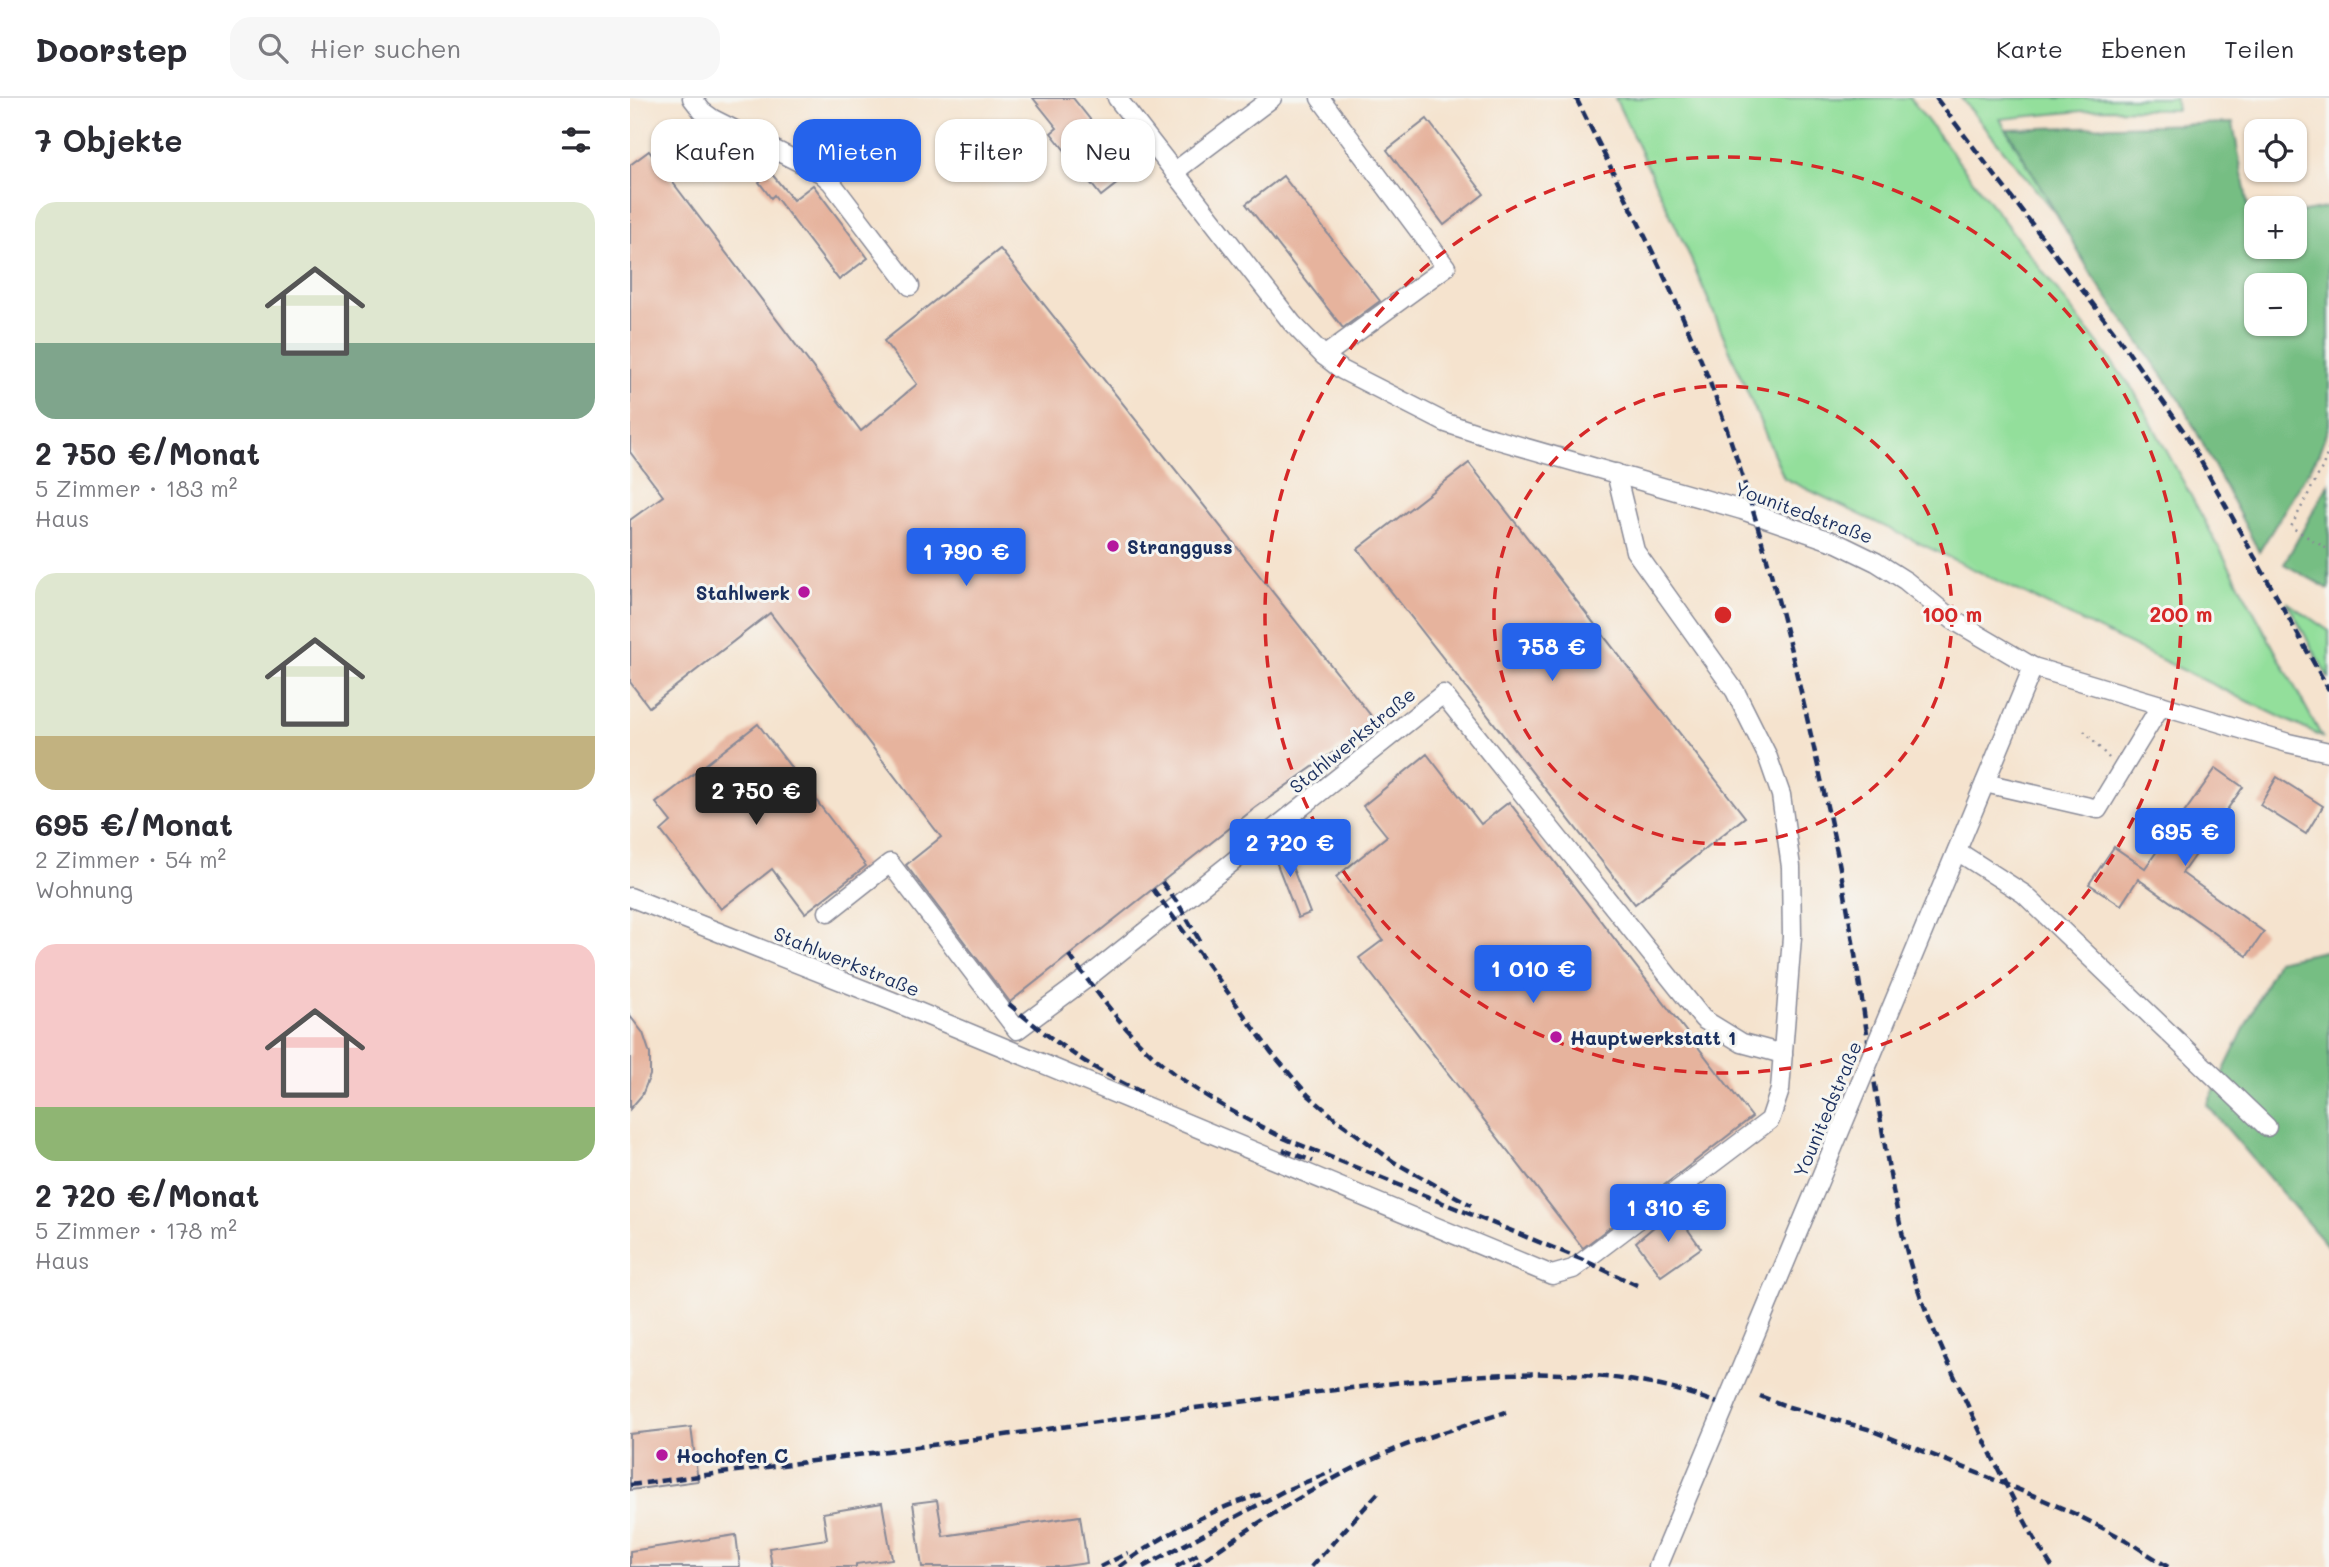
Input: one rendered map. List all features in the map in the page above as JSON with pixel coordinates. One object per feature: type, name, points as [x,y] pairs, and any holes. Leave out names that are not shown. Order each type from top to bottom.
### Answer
[{"type":"lane","points":[[692,98],[702,111],[713,119],[821,173],[831,182],[910,286]]},
{"type":"lane","points":[[1117,98],[1292,323],[1324,356],[1354,376],[1446,422],[1495,439],[1616,473]]},
{"type":"lane","points":[[1174,172],[1272,98]]},
{"type":"lane","points":[[1321,98],[1446,267],[1324,356]]},
{"type":"lane","name":"Younitedstraße","points":[[1616,473],[1742,510],[1837,543],[1876,562],[1953,620],[2033,667],[2288,743],[2329,752]]},
{"type":"lane","name":"Stahlwerkstraße","points":[[630,897],[905,1007],[1552,1275],[1573,1269],[1770,1120],[1780,1090],[1792,937],[1791,867],[1781,795],[1767,754],[1735,691],[1635,551],[1616,473]]},
{"type":"lane","name":"Younitedstraße","points":[[1658,1567],[2033,667]]},
{"type":"lane","name":"Stahlwerkstraße","points":[[828,912],[890,863],[1017,1030],[1087,978],[1443,694],[1703,1019],[1742,1043],[1783,1054]]},
{"type":"lane","points":[[1985,783],[2098,809],[2161,705]]},
{"type":"lane","points":[[1957,851],[2024,894],[2267,1127]]},
{"type":"path","points":[[2329,449],[2291,527],[2329,551]]},
{"type":"path","points":[[2084,731],[2121,770]]},
{"type":"green space","points":[[1615,98],[1910,98],[2134,391],[2322,737],[1784,478],[1687,250]]},
{"type":"green space","points":[[1961,98],[2175,98],[2177,110],[2102,109],[2000,119],[2060,219]]},
{"type":"green space","points":[[2233,123],[2246,196],[2244,196],[2244,259],[2307,259],[2307,211],[2329,207],[2329,425],[2318,455],[2259,552],[2180,400],[2093,277],[2007,129]]},
{"type":"green space","points":[[2329,483],[2329,589],[2284,564]]},
{"type":"green space","points":[[2287,602],[2329,631],[2329,679]]},
{"type":"green space","points":[[2329,950],[2329,1248],[2207,1105],[2277,961]]},
{"type":"building","points":[[1033,98],[1073,98],[1090,119],[1061,119],[1061,146],[1051,133],[1057,128]]},
{"type":"building","points":[[1427,119],[1484,194],[1444,225],[1387,150]]},
{"type":"building","name":"Stahlwerk","points":[[649,151],[651,182],[672,182],[861,431],[917,384],[884,341],[1000,249],[1376,722],[1255,808],[1010,1002],[906,865],[941,837],[770,613],[649,707],[630,682],[630,520],[663,496],[630,452],[630,165]]},
{"type":"building","points":[[1283,176],[1380,301],[1343,328],[1246,204]]},
{"type":"building","points":[[759,182],[778,182],[793,200],[813,185],[868,258],[839,280],[774,195],[771,198]]},
{"type":"building","points":[[1090,182],[1119,182],[1101,196]]},
{"type":"building","points":[[1469,463],[1745,817],[1635,904],[1358,549]]},
{"type":"building","points":[[758,724],[866,866],[805,913],[772,869],[721,909],[661,831],[671,822],[656,803]]},
{"type":"building","name":"Hauptwerkstatt 1","points":[[1427,754],[1481,824],[1509,802],[1752,1117],[1583,1248],[1359,958],[1383,940],[1336,877],[1387,836],[1363,806]]},
{"type":"building","points":[[2216,768],[2243,787],[2182,873],[2264,932],[2247,956],[2138,879],[2121,905],[2089,884],[2114,847],[2145,868]]},
{"type":"building","points":[[2277,777],[2323,806],[2306,834],[2260,805]]},
{"type":"building","points":[[1281,838],[1310,913],[1298,918],[1270,846]]},
{"type":"building","points":[[630,1016],[643,1033],[650,1054],[650,1075],[642,1095],[630,1109]]},
{"type":"building","points":[[1674,1210],[1701,1248],[1661,1276],[1636,1242]]},
{"type":"building","name":"Hochofen C","points":[[691,1427],[698,1481],[630,1490],[630,1434]]},
{"type":"building","points":[[937,1500],[943,1536],[1080,1516],[1087,1563],[1059,1567],[922,1567],[913,1503]]},
{"type":"building","points":[[882,1503],[892,1559],[856,1564],[856,1567],[772,1567],[769,1548],[827,1539],[823,1513]]},
{"type":"building","points":[[736,1535],[740,1567],[630,1567],[630,1551]]},
{"type":"railway","points":[[1576,98],[1681,314],[1712,388],[1747,490],[1789,645],[1834,840],[1849,917],[1888,1165],[1908,1256],[1935,1333],[1969,1408],[2018,1509],[2052,1567]]},
{"type":"railway","points":[[1936,98],[2115,333],[2185,433],[2329,690]]},
{"type":"railway","points":[[1162,882],[1200,941]]},
{"type":"railway","points":[[1153,889],[1271,1052],[1308,1095],[1394,1162],[1471,1205]]},
{"type":"railway","points":[[1069,955],[1111,1011],[1146,1049],[1173,1073],[1220,1104],[1286,1139],[1583,1260],[1641,1287]]},
{"type":"railway","points":[[1009,1004],[1073,1054],[1144,1093]]},
{"type":"railway","points":[[1283,1150],[1313,1161]]},
{"type":"railway","points":[[630,1485],[1382,1384],[1479,1375],[1577,1375],[1625,1379],[1672,1389],[1717,1403]]},
{"type":"railway","points":[[1760,1396],[1868,1429],[2037,1497],[2126,1540],[2168,1567]]},
{"type":"railway","points":[[1193,1567],[1334,1478],[1414,1442],[1506,1412]]},
{"type":"railway","points":[[1143,1567],[1284,1491],[1333,1471]]},
{"type":"railway","points":[[1119,1567],[1189,1524],[1265,1493]]},
{"type":"railway","points":[[1311,1567],[1378,1493]]},
{"type":"railway","points":[[1100,1567],[1128,1553]]},
{"type":"railway","points":[[1176,1567],[1200,1553]]},
{"type":"place","name":"Strangguss","points":[[1113,546]]},
{"type":"place","name":"Stahlwerk","points":[[804,592]]},
{"type":"place","name":"Hauptwerkstatt 1","points":[[1556,1037]]},
{"type":"place","name":"Hochofen C","points":[[662,1455]]}]
